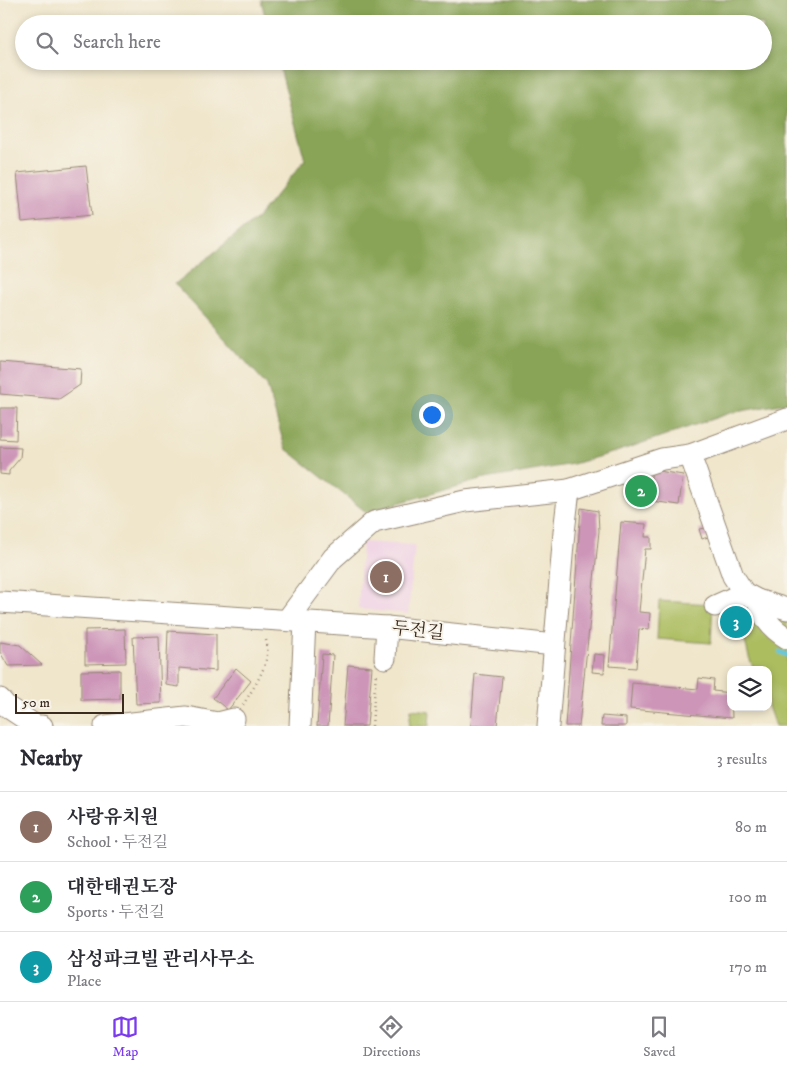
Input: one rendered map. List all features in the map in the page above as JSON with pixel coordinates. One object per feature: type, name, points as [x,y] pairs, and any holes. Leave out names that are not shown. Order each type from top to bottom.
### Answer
[{"type":"street","points":[[300,726],[296,621],[333,558],[374,522],[465,501],[569,490],[662,459],[690,455],[787,419]]},
{"type":"street","points":[[690,455],[733,576],[773,629],[787,638]]},
{"type":"street","points":[[548,726],[569,490]]},
{"type":"street","points":[[715,606],[750,597],[787,609]]},
{"type":"street","name":"두전길","points":[[0,602],[387,627],[554,645]]},
{"type":"street","points":[[381,663],[387,627]]},
{"type":"street","points":[[0,699],[6,706],[36,726],[42,726]]},
{"type":"street","points":[[105,726],[151,724],[186,717],[226,721]]},
{"type":"path","points":[[226,721],[258,680],[269,647],[262,631]]},
{"type":"path","points":[[372,726],[381,663]]},
{"type":"shaded area","points":[[362,542],[415,545],[408,614],[358,609]]},
{"type":"green space","points":[[261,0],[787,0],[787,403],[730,413],[619,451],[573,464],[480,480],[366,512],[285,448],[267,385],[175,284],[258,217],[305,160],[280,70],[772,70],[772,15],[265,15]]},
{"type":"green space","points":[[659,601],[713,604],[711,643],[657,639]]},
{"type":"green space","points":[[738,613],[787,620],[787,726],[775,726],[770,711],[772,711],[772,666],[752,666]]},
{"type":"green space","points":[[411,709],[430,711],[429,726],[409,726]]},
{"type":"building","points":[[86,166],[92,215],[22,222],[17,173]]},
{"type":"building","points":[[0,362],[81,369],[80,385],[59,399],[0,394]]},
{"type":"building","points":[[0,408],[17,408],[16,440],[0,439]]},
{"type":"building","points":[[0,447],[21,448],[20,458],[9,471],[9,475],[0,474]]},
{"type":"building","points":[[652,470],[683,475],[679,505],[624,497],[627,479],[650,483]]},
{"type":"building","points":[[581,508],[598,511],[599,531],[579,726],[565,726]]},
{"type":"building","points":[[621,522],[646,524],[645,537],[651,537],[651,549],[645,549],[639,612],[650,613],[649,630],[639,629],[636,668],[609,666]]},
{"type":"building","points":[[706,528],[708,537],[702,539],[699,529]]},
{"type":"building","points":[[738,613],[743,628],[733,631],[728,616]]},
{"type":"building","points":[[125,629],[126,663],[85,664],[85,630]]},
{"type":"building","points":[[168,631],[216,634],[216,671],[179,668],[179,687],[166,685]]},
{"type":"building","points":[[159,636],[161,703],[136,704],[133,637]]},
{"type":"building","points":[[0,642],[20,645],[42,665],[8,666],[0,652]]},
{"type":"building","points":[[322,654],[333,655],[328,726],[317,726]]},
{"type":"building","points":[[594,654],[605,655],[604,673],[592,672]]},
{"type":"building","points":[[348,665],[372,667],[367,726],[343,726]]},
{"type":"building","points":[[236,668],[251,681],[228,710],[213,698]]},
{"type":"building","points":[[120,670],[120,699],[81,700],[81,671]]},
{"type":"building","points":[[475,674],[502,677],[497,726],[471,726]]},
{"type":"building","points":[[699,678],[714,680],[713,691],[727,693],[727,711],[732,711],[732,718],[630,709],[632,683],[698,689]]},
{"type":"building","points":[[602,716],[626,718],[626,726],[601,726]]},
{"type":"waterway","points":[[780,652],[787,655]]},
{"type":"place","name":"대한태권도장","points":[[641,491]]},
{"type":"place","name":"사랑유치원","points":[[386,577]]},
{"type":"place","name":"삼성파크빌 관리사무소","points":[[736,622]]}]
